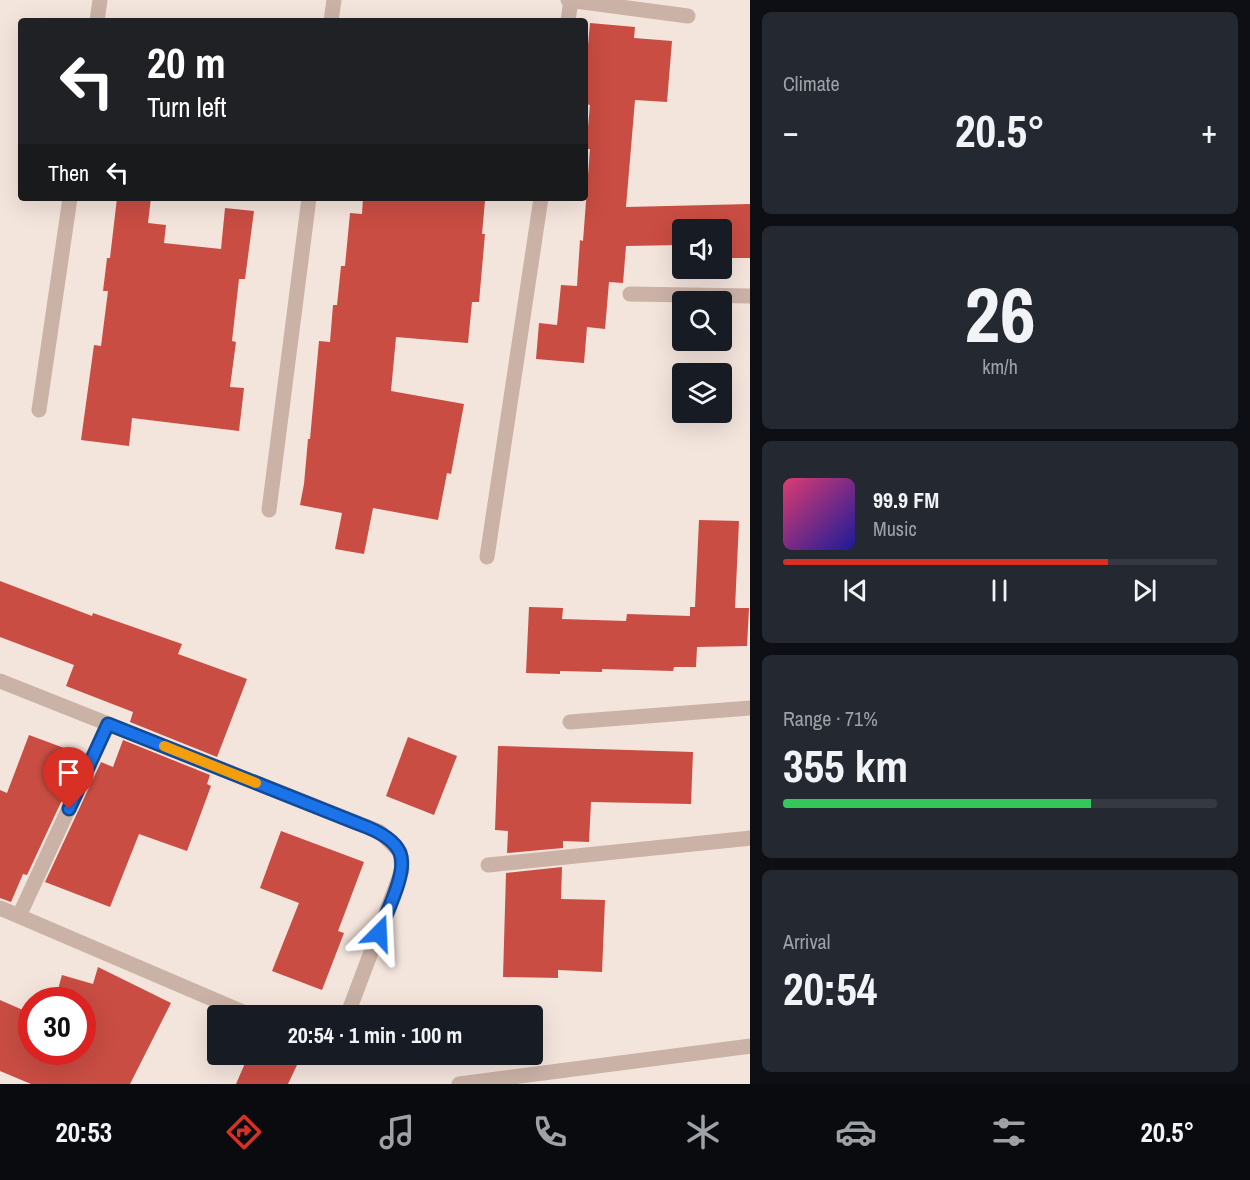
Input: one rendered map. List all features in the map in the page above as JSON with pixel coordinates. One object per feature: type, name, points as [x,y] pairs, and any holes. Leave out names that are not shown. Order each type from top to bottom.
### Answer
[{"type":"street","points":[[97,18],[100,0]]},
{"type":"street","points":[[331,18],[334,0]]},
{"type":"street","points":[[568,18],[570,0],[688,16]]},
{"type":"street","points":[[39,410],[70,201]]},
{"type":"street","points":[[269,510],[309,201]]},
{"type":"street","points":[[487,557],[542,201]]},
{"type":"street","points":[[630,294],[750,296]]},
{"type":"street","points":[[0,681],[380,832],[400,852],[402,870],[351,1005]]},
{"type":"street","points":[[570,722],[750,708]]},
{"type":"street","points":[[19,916],[108,724]]},
{"type":"street","points":[[488,865],[750,838]]},
{"type":"street","points":[[0,908],[226,1005]]},
{"type":"street","points":[[459,1084],[750,1046]]},
{"type":"building","points":[[590,23],[635,27],[634,38],[672,41],[667,102],[635,100],[626,207],[750,204],[750,258],[732,258],[732,219],[672,219],[672,245],[626,246],[623,283],[609,282],[605,329],[587,327],[584,363],[536,359],[539,323],[557,325],[561,285],[577,286],[580,240],[583,241],[586,201],[588,201],[590,105],[588,105]]},
{"type":"building","points":[[117,201],[151,201],[148,223],[166,225],[164,243],[221,249],[225,208],[254,211],[245,279],[239,279],[232,341],[236,342],[230,387],[244,388],[239,431],[132,418],[129,446],[81,440],[94,345],[101,346],[108,291],[103,291],[107,258],[110,258]]},
{"type":"building","points":[[363,201],[485,201],[482,234],[485,234],[479,302],[472,302],[468,343],[396,337],[391,391],[464,404],[451,474],[447,473],[438,520],[373,508],[364,554],[335,549],[342,513],[300,505],[308,439],[310,439],[319,341],[330,342],[333,305],[337,305],[341,266],[345,266],[350,213],[362,214]]},
{"type":"building","points":[[699,520],[739,521],[735,608],[749,608],[747,646],[697,647],[696,667],[674,667],[673,671],[602,669],[602,672],[526,673],[529,607],[563,608],[562,619],[626,621],[627,614],[690,616],[690,607],[695,607]]},
{"type":"building","points":[[0,581],[92,616],[93,613],[182,644],[178,654],[247,679],[217,757],[130,722],[133,712],[66,686],[74,665],[0,637]]},
{"type":"building","points":[[29,735],[83,755],[27,875],[23,874],[11,902],[0,898],[0,790],[7,793]]},
{"type":"building","points":[[408,737],[457,756],[434,815],[386,796]]},
{"type":"building","points":[[123,740],[210,775],[207,784],[211,786],[187,851],[139,834],[110,907],[45,882],[101,762],[113,767]]},
{"type":"building","points":[[498,746],[693,752],[691,804],[591,802],[589,842],[563,841],[563,848],[507,853],[508,831],[495,830]]},
{"type":"building","points":[[281,831],[364,862],[338,931],[344,933],[322,990],[272,971],[299,903],[260,888]]},
{"type":"building","points":[[562,867],[561,899],[605,900],[602,972],[558,970],[558,978],[503,977],[506,873]]},
{"type":"building","points":[[98,967],[171,1003],[130,1084],[31,1084],[0,1071],[0,1000],[18,1008],[18,1065],[96,1065],[96,987],[59,987],[62,975],[93,984]]},
{"type":"building","points":[[244,1065],[297,1065],[288,1084],[236,1084]]},
{"type":"slow traffic","points":[[164,746],[256,783]]},
{"type":"route","points":[[69,809],[108,724],[380,832],[400,852],[402,870],[379,933]]}]
